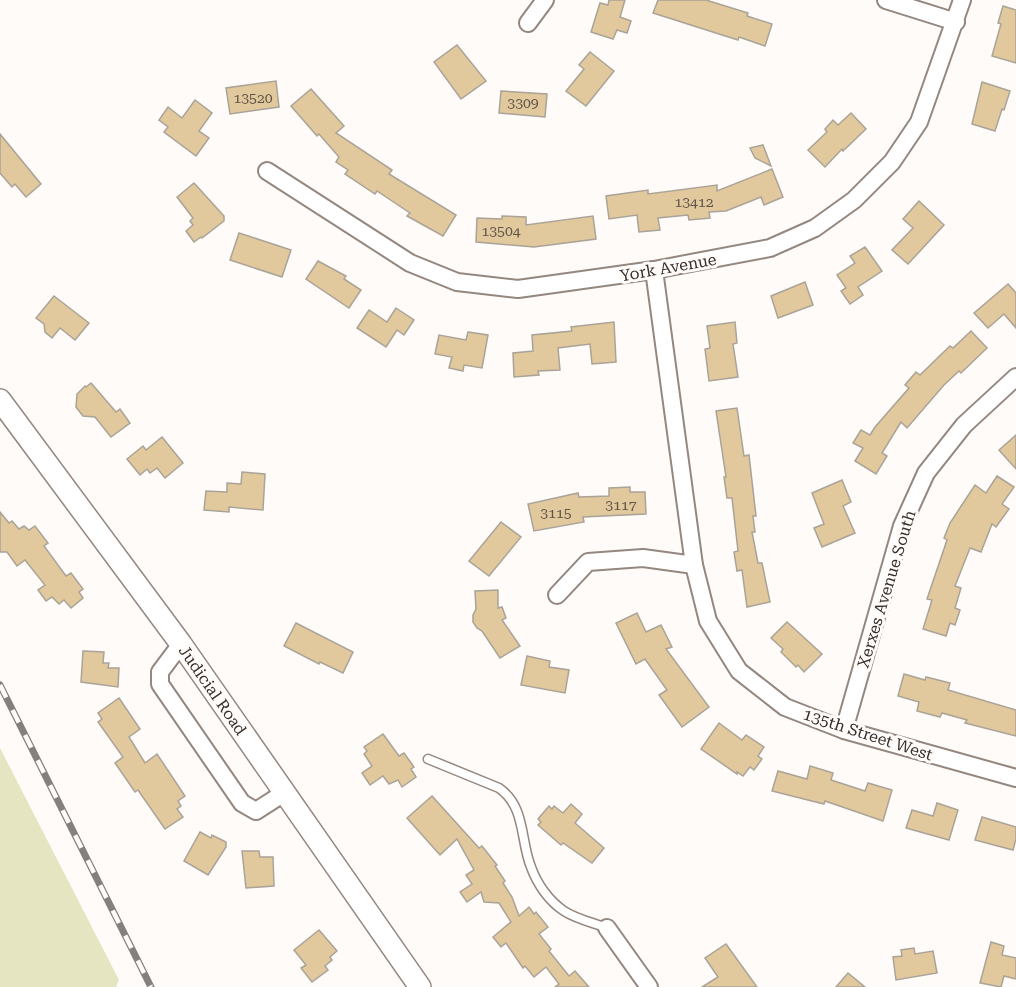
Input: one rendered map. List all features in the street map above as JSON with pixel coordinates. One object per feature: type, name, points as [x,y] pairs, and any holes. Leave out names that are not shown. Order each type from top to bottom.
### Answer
[{"type":"street","points":[[528,23],[545,0]]},
{"type":"street","points":[[886,0],[956,22]]},
{"type":"street","name":"York Avenue","points":[[267,171],[410,263],[457,282],[518,289],[654,270],[770,248],[814,228],[854,200],[892,162],[920,122],[962,0]]},
{"type":"street","name":"135th Street West","points":[[654,270],[694,565],[708,621],[739,671],[785,707],[844,730],[1016,778]]},
{"type":"street","name":"Xerxes Avenue South","points":[[844,730],[902,526],[926,473],[964,425],[1016,377]]},
{"type":"street","name":"Judicial Road","points":[[0,400],[181,644],[418,986]]},
{"type":"street","points":[[557,595],[588,562],[643,558],[694,565]]},
{"type":"street","points":[[181,644],[160,672],[160,684],[185,721],[242,803],[256,811],[284,794]]},
{"type":"street","points":[[608,928],[649,987]]},
{"type":"lane","points":[[428,759],[499,788],[508,794],[521,822],[530,866],[545,893],[565,912],[608,928]]},
{"type":"green space","points":[[0,748],[119,980],[116,987],[0,987]]},
{"type":"building","points":[[609,0],[625,0],[620,17],[631,21],[627,33],[617,30],[613,39],[591,32],[600,3],[608,5]]},
{"type":"building","points":[[658,0],[706,0],[748,13],[747,16],[772,24],[765,46],[739,37],[738,40],[653,13]]},
{"type":"building","points":[[1003,6],[1016,10],[1016,63],[992,56],[1001,24],[998,23]]},
{"type":"building","points":[[457,45],[486,81],[461,99],[434,62]]},
{"type":"building","points":[[590,52],[614,71],[586,106],[566,91],[584,69],[579,65]]},
{"type":"building","points":[[276,81],[279,107],[230,114],[226,88]]},
{"type":"building","points":[[982,82],[1010,91],[995,131],[972,124]]},
{"type":"building","points":[[311,89],[344,126],[336,133],[392,170],[389,174],[456,215],[443,236],[407,216],[410,213],[377,191],[375,194],[345,174],[348,170],[336,162],[339,157],[291,106]]},
{"type":"building","points":[[501,91],[547,94],[545,117],[499,113]]},
{"type":"building","points":[[195,100],[212,113],[199,131],[209,138],[196,156],[164,132],[168,127],[159,120],[168,107],[182,118]]},
{"type":"building","points":[[851,113],[866,129],[825,167],[808,150],[827,132],[825,129],[833,120],[838,125]]},
{"type":"building","points":[[0,134],[41,184],[26,197],[15,184],[12,187],[0,173]]},
{"type":"building","points":[[763,145],[771,166],[755,158],[750,148]]},
{"type":"building","points":[[772,169],[783,197],[764,205],[761,197],[726,211],[709,212],[710,218],[689,220],[688,215],[658,218],[660,230],[639,232],[637,215],[609,219],[606,196],[648,190],[648,194],[717,185],[717,191]]},
{"type":"building","points":[[194,183],[224,216],[224,221],[194,242],[186,231],[193,225],[190,221],[193,218],[177,197]]},
{"type":"building","points":[[919,201],[944,225],[908,264],[892,250],[913,228],[903,219]]},
{"type":"building","points":[[502,216],[526,217],[526,225],[593,216],[596,239],[534,247],[476,242],[477,218],[502,219]]},
{"type":"building","points":[[239,233],[291,250],[282,277],[230,260]]},
{"type":"building","points":[[865,247],[882,271],[858,287],[863,295],[850,304],[841,291],[846,288],[837,275],[855,263],[850,256]]},
{"type":"building","points":[[318,261],[346,276],[344,279],[361,290],[349,308],[306,279]]},
{"type":"building","points":[[805,282],[813,305],[778,318],[771,296]]},
{"type":"building","points":[[1008,284],[1016,293],[1016,328],[1004,314],[988,328],[974,313]]},
{"type":"building","points":[[54,296],[89,323],[75,340],[60,328],[52,338],[45,332],[44,324],[36,318]]},
{"type":"building","points":[[396,308],[414,320],[404,335],[397,330],[386,347],[357,328],[369,310],[387,322]]},
{"type":"building","points":[[614,322],[616,362],[592,364],[590,344],[558,348],[560,370],[538,371],[539,375],[514,377],[513,353],[533,351],[532,335],[572,331],[571,327]]},
{"type":"building","points":[[735,322],[737,343],[733,344],[738,377],[709,381],[705,349],[710,348],[707,326]]},
{"type":"building","points":[[971,331],[987,348],[961,373],[959,371],[944,385],[907,428],[901,422],[882,453],[887,456],[876,474],[855,461],[863,448],[853,443],[861,430],[870,435],[909,388],[905,385],[916,372],[920,375],[950,346],[953,348]]},
{"type":"building","points":[[468,332],[488,335],[482,368],[464,365],[463,371],[449,368],[452,357],[435,354],[439,335],[466,340]]},
{"type":"building","points":[[91,383],[116,412],[120,409],[130,423],[111,437],[95,417],[83,416],[76,407],[77,394]]},
{"type":"building","points":[[737,408],[744,456],[749,455],[756,516],[753,516],[755,532],[752,532],[758,563],[762,563],[770,602],[747,607],[742,570],[737,571],[734,552],[738,551],[732,498],[727,498],[716,411]]},
{"type":"building","points":[[1016,435],[1016,469],[999,450]]},
{"type":"building","points":[[162,437],[183,463],[165,478],[157,468],[150,473],[147,469],[140,475],[127,459],[143,446],[146,450]]},
{"type":"building","points":[[242,472],[265,474],[263,510],[229,507],[229,512],[204,510],[206,491],[227,492],[227,483],[241,484]]},
{"type":"building","points":[[997,476],[1014,487],[1002,504],[1009,509],[996,527],[992,524],[981,552],[970,548],[955,586],[961,588],[955,608],[960,610],[955,625],[950,623],[946,636],[923,629],[932,600],[927,599],[947,540],[944,538],[950,523],[975,485],[986,493]]},
{"type":"building","points":[[842,480],[851,502],[843,506],[855,533],[822,547],[814,528],[824,524],[812,493]]},
{"type":"building","points":[[630,487],[630,492],[645,492],[646,514],[583,517],[584,522],[534,531],[528,504],[578,493],[579,497],[609,496],[609,488]]},
{"type":"building","points":[[0,512],[9,523],[12,521],[19,529],[24,526],[29,530],[35,526],[48,543],[44,546],[66,576],[71,573],[83,589],[79,592],[83,598],[71,608],[64,600],[59,604],[52,597],[46,601],[38,590],[45,585],[25,560],[17,566],[7,552],[0,552]]},
{"type":"building","points":[[501,522],[521,537],[489,576],[469,561]]},
{"type":"building","points":[[498,590],[498,608],[502,607],[506,618],[502,620],[520,646],[500,658],[482,631],[473,622],[476,609],[475,591]]},
{"type":"building","points":[[637,613],[646,632],[661,625],[672,647],[666,649],[709,707],[682,727],[659,695],[667,690],[645,659],[636,664],[616,623]]},
{"type":"building","points":[[787,622],[822,654],[804,672],[781,652],[783,649],[771,638]]},
{"type":"building","points":[[296,623],[353,652],[343,673],[320,662],[319,664],[284,646]]},
{"type":"building","points":[[83,651],[104,652],[103,663],[109,663],[108,668],[119,668],[118,687],[81,682]]},
{"type":"building","points":[[527,656],[550,661],[549,667],[569,670],[565,693],[521,685]]},
{"type":"building","points":[[904,674],[925,680],[926,677],[950,683],[948,690],[1016,710],[1016,736],[965,723],[967,720],[942,713],[940,717],[917,711],[919,702],[898,696]]},
{"type":"building","points":[[119,698],[140,729],[129,737],[145,763],[157,754],[185,796],[178,801],[181,806],[177,809],[183,817],[165,829],[138,790],[135,792],[115,763],[123,757],[98,722],[102,719],[98,713]]},
{"type":"building","points":[[719,723],[742,740],[746,735],[764,747],[758,756],[762,759],[754,770],[750,767],[743,776],[737,772],[737,774],[701,749]]},
{"type":"building","points":[[383,734],[399,756],[404,753],[414,767],[411,769],[416,777],[402,787],[398,780],[389,784],[383,776],[370,785],[362,773],[372,766],[364,754],[367,751],[364,747]]},
{"type":"building","points":[[810,766],[833,773],[831,780],[865,791],[868,783],[892,790],[883,821],[825,801],[824,804],[772,791],[778,771],[807,779]]},
{"type":"building","points":[[432,796],[479,848],[482,846],[497,865],[495,866],[505,881],[503,883],[512,897],[519,916],[529,907],[534,914],[536,912],[548,927],[539,934],[551,949],[549,951],[569,976],[575,971],[589,987],[555,987],[559,984],[546,967],[534,977],[525,966],[523,968],[506,943],[501,947],[493,937],[511,922],[499,903],[484,902],[481,892],[467,902],[460,892],[472,884],[466,875],[474,870],[457,839],[440,855],[407,818]]},
{"type":"building","points":[[937,803],[958,810],[949,840],[906,828],[912,810],[933,816]]},
{"type":"building","points":[[571,804],[582,814],[575,823],[604,848],[592,863],[563,843],[561,845],[538,825],[541,822],[538,819],[549,806],[552,809],[554,806],[563,813]]},
{"type":"building","points":[[982,817],[1016,827],[1013,850],[975,840]]},
{"type":"building","points":[[200,832],[226,842],[226,847],[208,875],[184,861]]},
{"type":"building","points":[[242,851],[259,851],[260,857],[273,857],[274,886],[246,888]]},
{"type":"building","points":[[319,930],[337,951],[325,966],[328,970],[312,982],[301,968],[306,965],[294,950]]},
{"type":"building","points":[[991,942],[1004,946],[1002,955],[1016,958],[1016,979],[1004,976],[1001,987],[980,983]]},
{"type":"building","points":[[726,944],[757,987],[702,987],[718,977],[705,958]]},
{"type":"building","points":[[914,948],[915,954],[933,951],[937,973],[896,980],[893,957],[902,956],[901,950]]},
{"type":"building","points":[[848,973],[865,987],[836,987]]},
{"type":"railway","points":[[0,685],[151,987]]}]
